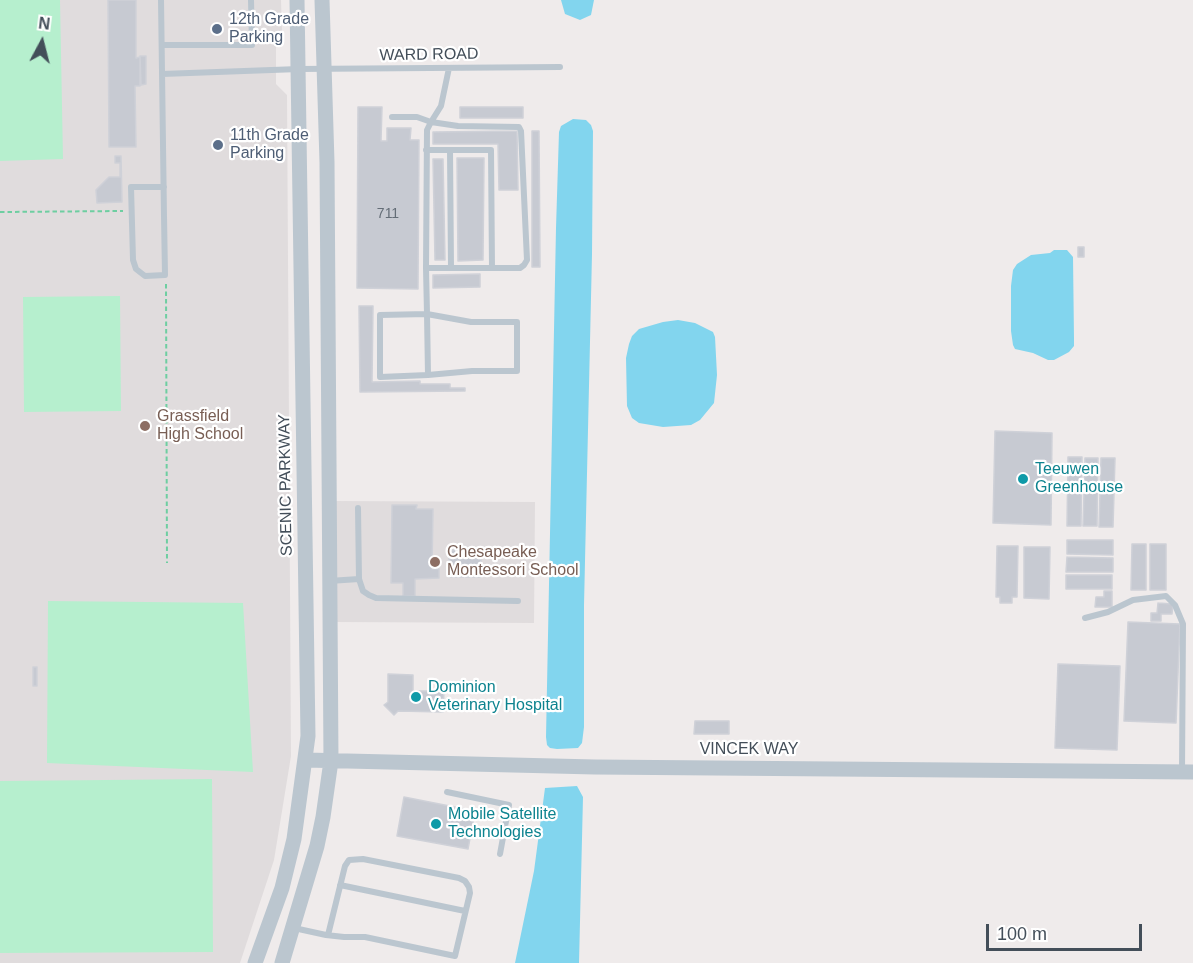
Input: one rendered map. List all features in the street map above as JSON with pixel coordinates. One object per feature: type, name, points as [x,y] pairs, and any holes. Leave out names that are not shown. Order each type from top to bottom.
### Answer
[{"type":"street","name":"SCENIC PARKWAY","points":[[255,963],[282,888],[294,839],[308,736],[297,0]]},
{"type":"street","points":[[282,963],[319,836],[331,761],[327,162],[322,0]]},
{"type":"street","name":"VINCEK WAY","points":[[306,760],[606,767],[1188,771]]},
{"type":"lane","points":[[161,0],[162,45],[162,74],[164,187],[165,275],[145,276],[136,269],[133,260],[131,187],[164,187]]},
{"type":"lane","points":[[162,45],[252,45],[251,0]]},
{"type":"lane","name":"WARD ROAD","points":[[162,74],[299,69],[560,67]]},
{"type":"lane","points":[[428,375],[427,130],[441,106],[448,68]]},
{"type":"lane","points":[[392,117],[417,117],[431,122],[458,126],[516,126],[521,131],[527,260],[520,268],[426,268]]},
{"type":"lane","points":[[426,150],[491,150],[492,268]]},
{"type":"lane","points":[[450,150],[451,268]]},
{"type":"lane","points":[[427,314],[471,322],[517,322],[517,371],[472,371],[428,375],[380,377],[380,315],[427,314]]},
{"type":"lane","points":[[358,508],[359,579],[363,591],[376,598],[518,601]]},
{"type":"lane","points":[[329,581],[359,579]]},
{"type":"lane","points":[[1085,618],[1108,612],[1133,600],[1166,596],[1175,604],[1183,624],[1188,771]]},
{"type":"lane","points":[[447,792],[509,805],[500,854]]},
{"type":"lane","points":[[293,927],[328,935],[365,937],[455,956],[470,893],[469,887],[459,878],[357,859],[349,860],[345,866],[328,935]]},
{"type":"lane","points":[[340,885],[465,911]]},
{"type":"path","points":[[0,212],[124,211],[124,220]]},
{"type":"path","points":[[165,282],[167,563]]},
{"type":"shaded area","name":"Grassfield High School","points":[[0,0],[281,0],[282,31],[276,46],[276,84],[287,95],[291,756],[274,860],[240,963],[0,963]]},
{"type":"shaded area","name":"Chesapeake Montessori School","points":[[335,501],[535,502],[534,623],[335,622]]},
{"type":"green space","points":[[0,0],[60,0],[63,159],[0,161]]},
{"type":"green space","points":[[120,296],[121,411],[24,412],[23,297]]},
{"type":"green space","points":[[48,601],[243,603],[253,772],[47,763]]},
{"type":"green space","points":[[212,779],[213,952],[0,953],[0,781]]},
{"type":"water","points":[[561,0],[594,0],[591,15],[580,20],[565,14]]},
{"type":"water","points":[[573,119],[586,120],[593,131],[584,605],[584,727],[582,743],[578,748],[557,749],[547,745],[546,737],[556,228],[559,132],[561,126]]},
{"type":"water","points":[[1054,250],[1067,250],[1073,257],[1074,346],[1069,352],[1054,360],[1048,360],[1033,353],[1015,349],[1013,345],[1011,286],[1013,270],[1017,264],[1031,255],[1050,253]]},
{"type":"water","points":[[678,320],[695,323],[713,332],[717,375],[714,403],[700,420],[691,425],[663,427],[639,423],[632,418],[627,406],[626,358],[632,336],[639,329]]},
{"type":"water","points":[[577,786],[583,797],[579,963],[515,963],[534,871],[545,788]]},
{"type":"building","points":[[108,0],[136,0],[136,58],[140,57],[140,86],[135,86],[136,147],[109,147]]},
{"type":"building","points":[[140,56],[146,56],[146,84],[141,85]]},
{"type":"building","points":[[358,107],[382,107],[381,141],[387,141],[387,128],[411,128],[410,140],[419,140],[418,289],[357,288]]},
{"type":"building","points":[[460,107],[523,107],[523,118],[460,118]]},
{"type":"building","points":[[517,131],[518,190],[499,190],[498,144],[433,144],[433,132]]},
{"type":"building","points":[[532,131],[539,131],[540,267],[532,267]]},
{"type":"building","points":[[115,156],[121,156],[122,202],[97,203],[96,190],[109,177],[120,177],[120,163],[115,163]]},
{"type":"building","points":[[457,158],[484,158],[483,260],[458,261]]},
{"type":"building","points":[[433,159],[443,159],[445,260],[435,260]]},
{"type":"building","points":[[1078,247],[1084,247],[1084,257],[1078,257]]},
{"type":"building","points":[[480,274],[480,287],[433,288],[433,275]]},
{"type":"building","points":[[359,306],[373,306],[372,382],[420,381],[420,384],[450,384],[450,388],[465,388],[465,391],[360,392]]},
{"type":"building","name":"Teeuwen Greenhouse","points":[[995,431],[1052,433],[1051,525],[993,523]]},
{"type":"building","points":[[1068,457],[1082,457],[1081,526],[1067,526]]},
{"type":"building","points":[[1085,458],[1098,458],[1097,526],[1083,526]]},
{"type":"building","points":[[1101,458],[1115,458],[1113,527],[1099,527]]},
{"type":"building","points":[[392,505],[417,505],[416,509],[433,509],[432,569],[439,569],[439,578],[415,579],[415,596],[403,596],[403,583],[391,583]]},
{"type":"building","points":[[1067,540],[1113,540],[1113,555],[1067,554]]},
{"type":"building","points":[[1132,544],[1146,544],[1146,590],[1131,590]]},
{"type":"building","points":[[1150,544],[1166,544],[1166,590],[1150,590]]},
{"type":"building","points":[[997,546],[1018,546],[1017,597],[1012,597],[1012,603],[1000,603],[1000,597],[996,597]]},
{"type":"building","points":[[1024,547],[1050,547],[1049,599],[1024,598]]},
{"type":"building","points":[[449,550],[481,550],[481,577],[449,577]]},
{"type":"building","points":[[1067,557],[1113,558],[1113,572],[1066,572]]},
{"type":"building","points":[[1066,575],[1112,575],[1112,589],[1066,589]]},
{"type":"building","points":[[1104,591],[1112,591],[1112,607],[1095,607],[1096,597],[1104,597]]},
{"type":"building","points":[[1158,603],[1173,604],[1172,614],[1161,614],[1161,621],[1151,621],[1151,613],[1157,613]]},
{"type":"building","points":[[1128,622],[1180,624],[1176,723],[1124,721]]},
{"type":"building","points":[[1058,664],[1120,666],[1117,750],[1055,748]]},
{"type":"building","points":[[33,667],[37,667],[37,686],[33,686]]},
{"type":"building","name":"Dominion Veterinary Hospital","points":[[388,674],[413,675],[413,691],[444,691],[443,712],[398,711],[394,715],[384,705],[388,702]]},
{"type":"building","points":[[695,721],[729,721],[729,734],[694,734]]},
{"type":"building","name":"Mobile Satellite Technologies","points":[[404,797],[475,811],[468,849],[397,836]]},
{"type":"place","name":"12th Grade Parking","points":[[217,29]]},
{"type":"place","name":"11th Grade Parking","points":[[218,145]]},
{"type":"place","name":"Grassfield High School","points":[[145,426]]},
{"type":"place","name":"Teeuwen Greenhouse","points":[[1023,479]]},
{"type":"place","name":"Chesapeake Montessori School","points":[[435,562]]},
{"type":"place","name":"Dominion Veterinary Hospital","points":[[416,697]]},
{"type":"place","name":"Mobile Satellite Technologies","points":[[436,824]]}]
